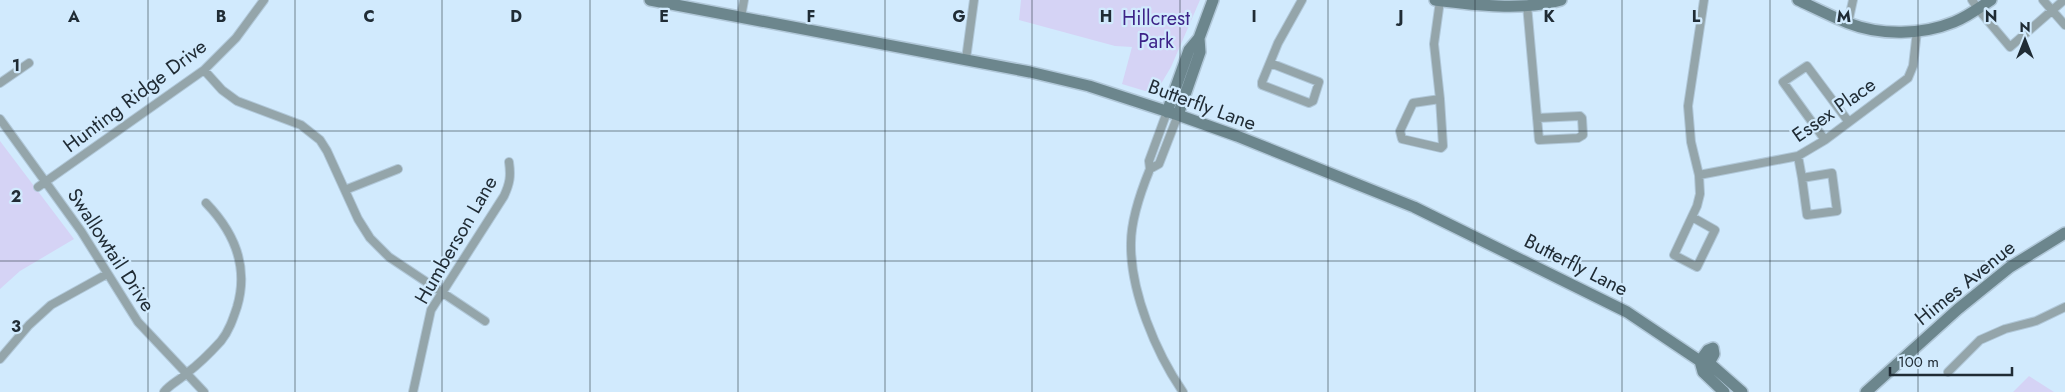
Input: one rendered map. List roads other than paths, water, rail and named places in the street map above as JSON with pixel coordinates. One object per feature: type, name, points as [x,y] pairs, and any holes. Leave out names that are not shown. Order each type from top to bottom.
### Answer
[{"type":"street","name":"Hunting Ridge Drive","points":[[38,187],[204,70],[236,38],[264,0]]},
{"type":"street","name":"Butterfly Lane","points":[[650,0],[966,59],[1089,86],[1237,136],[1414,207],[1627,312],[1705,362],[1742,392]]},
{"type":"street","points":[[741,17],[744,0]]},
{"type":"street","points":[[966,59],[974,0]]},
{"type":"street","points":[[1150,169],[1159,164],[1188,50],[1199,38],[1213,0]]},
{"type":"street","points":[[1270,63],[1319,82],[1313,101],[1309,103],[1264,87],[1262,82],[1278,43],[1302,0]]},
{"type":"street","points":[[1435,0],[1480,5],[1527,5],[1561,0]]},
{"type":"street","points":[[1692,217],[1715,230],[1697,267],[1674,255],[1692,217],[1700,194],[1699,175],[1691,142],[1688,106],[1704,0]]},
{"type":"street","points":[[1798,0],[1848,23],[1882,31],[1917,31],[1956,21],[1975,4],[1991,0]]},
{"type":"street","points":[[1848,23],[1853,0]]},
{"type":"street","points":[[2043,0],[2065,25]]},
{"type":"street","points":[[1975,4],[2010,47],[2064,0]]},
{"type":"street","points":[[1440,1],[1434,44],[1440,99],[1443,146],[1441,148],[1402,139],[1400,131],[1413,103],[1440,99]]},
{"type":"street","points":[[1527,5],[1537,118],[1539,140],[1578,138],[1583,135],[1582,118],[1580,116],[1537,118]]},
{"type":"street","name":"Essex Place","points":[[1699,175],[1798,156],[1825,140],[1908,78],[1913,66],[1917,31]]},
{"type":"street","points":[[0,83],[28,63]]},
{"type":"street","points":[[1825,140],[1783,82],[1807,66],[1848,121]]},
{"type":"street","points":[[204,70],[222,90],[237,101],[289,120],[310,131],[320,140],[327,151],[358,219],[370,238],[389,257],[485,321]]},
{"type":"street","points":[[1172,113],[1150,161],[1150,169],[1134,218],[1131,241],[1132,266],[1136,287],[1157,349],[1169,372],[1183,392]]},
{"type":"street","name":"Swallowtail Drive","points":[[0,119],[81,231],[138,322],[204,392]]},
{"type":"street","points":[[1798,156],[1806,215],[1837,211],[1832,173],[1802,178]]},
{"type":"street","name":"Humberson Lane","points":[[413,392],[431,310],[504,196],[510,184],[509,162]]},
{"type":"street","points":[[345,190],[398,169]]},
{"type":"street","points":[[164,392],[220,341],[229,329],[239,301],[241,287],[240,260],[236,245],[218,216],[206,203]]},
{"type":"street","name":"Himes Avenue","points":[[1869,391],[1958,308],[2010,267],[2065,233]]},
{"type":"street","points":[[0,359],[29,325],[51,305],[107,274]]},
{"type":"street","points":[[1948,372],[1980,340],[2005,329],[2036,321],[2065,306]]},
{"type":"street","name":"Butterfly Lane","points":[[1705,362],[1703,372],[1724,392]]},
{"type":"park label","name":"Hillcrest Park","points":[[1156,30]]}]
